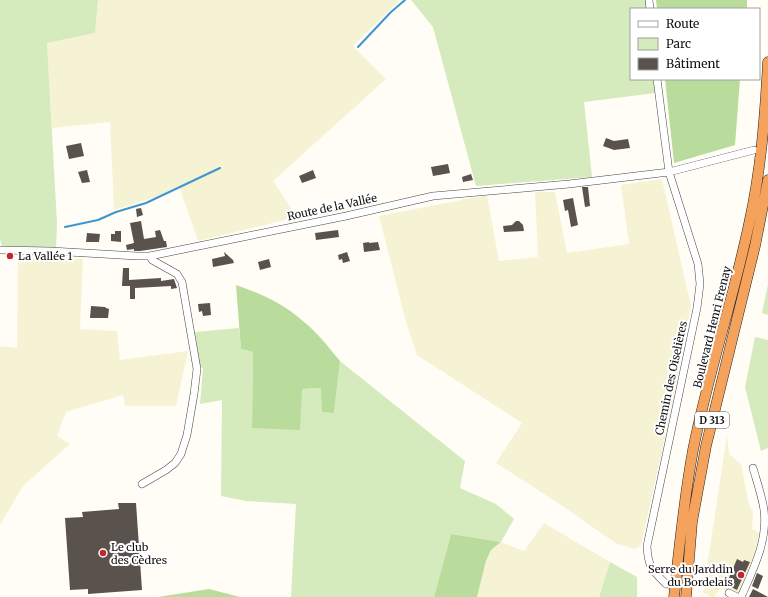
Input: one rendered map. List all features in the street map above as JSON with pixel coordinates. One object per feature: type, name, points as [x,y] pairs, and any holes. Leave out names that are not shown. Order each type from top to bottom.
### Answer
[{"type":"highway","name":"Boulevard Henri Frenay","points":[[674,597],[679,541],[694,450],[750,223],[766,106],[768,62]]},
{"type":"highway","name":"Boulevard Henri Frenay","points":[[686,597],[692,522],[706,446],[755,246],[768,180]]},
{"type":"street","name":"Chemin des Oiselières","points":[[657,80],[669,172],[698,264],[700,284],[697,308],[647,546],[649,564],[666,584]]},
{"type":"street","name":"Route de la Vallée","points":[[0,250],[150,256],[346,216],[433,196],[569,184],[669,172],[754,150]]},
{"type":"street","points":[[142,484],[166,470],[181,454],[187,435],[197,369],[182,282],[177,274],[152,260],[150,256]]},
{"type":"street","points":[[741,597],[760,554],[764,532],[764,511],[753,468]]},
{"type":"street","points":[[729,593],[737,597]]},
{"type":"shaded area","points":[[98,0],[400,0],[353,46],[386,79],[273,181],[297,217],[198,241],[179,186],[156,197],[114,210],[110,122],[52,128],[47,43],[95,33]]},
{"type":"shaded area","points":[[662,179],[691,306],[670,415],[641,545],[635,549],[617,544],[558,503],[496,463],[522,423],[417,355],[406,322],[379,216],[487,195],[499,261],[538,257],[535,192],[555,192],[567,253],[629,244],[621,185]]},
{"type":"shaded area","points":[[18,257],[83,259],[80,329],[117,331],[120,360],[188,351],[176,406],[125,406],[123,395],[66,412],[57,436],[70,444],[23,486],[0,525],[0,346],[17,348]]},
{"type":"shaded area","points":[[727,435],[729,454],[741,464],[749,504],[753,512],[752,529],[759,533],[754,558],[738,595],[720,588],[714,597],[711,597],[703,593]]},
{"type":"shaded area","points":[[544,523],[610,562],[599,597],[477,597],[486,562],[491,550],[501,542],[524,551]]},
{"type":"green space","points":[[0,0],[98,0],[95,33],[47,43],[57,223],[56,248],[2,246],[0,239]]},
{"type":"green space","points":[[411,0],[646,0],[647,8],[630,8],[630,80],[653,80],[655,93],[584,102],[592,177],[476,186],[433,27]]},
{"type":"green space","points":[[656,0],[747,0],[747,8],[657,8]]},
{"type":"green space","points":[[665,80],[740,80],[735,145],[674,163]]},
{"type":"green space","points":[[768,284],[768,315],[762,313]]},
{"type":"green space","points":[[236,285],[255,292],[288,309],[314,331],[340,361],[334,413],[322,412],[321,388],[302,389],[300,430],[252,428],[253,352],[241,349]]},
{"type":"green space","points":[[239,328],[241,349],[253,352],[252,428],[301,389],[322,388],[334,413],[340,361],[465,461],[460,488],[496,504],[514,519],[501,542],[451,534],[434,597],[291,597],[296,504],[246,501],[221,496],[222,400],[200,404],[203,368],[200,366],[195,332]]},
{"type":"green space","points":[[755,337],[768,340],[768,448],[761,451],[745,387]]},
{"type":"green space","points":[[451,534],[501,542],[491,550],[486,561],[477,597],[434,597]]},
{"type":"green space","points":[[610,562],[637,577],[637,597],[599,597]]},
{"type":"green space","points":[[209,589],[240,597],[158,597]]},
{"type":"building","points":[[606,138],[614,141],[628,139],[630,148],[614,150],[603,146]]},
{"type":"building","points":[[81,143],[84,156],[69,159],[66,146]]},
{"type":"building","points":[[448,164],[450,173],[433,176],[431,167]]},
{"type":"building","points":[[87,170],[90,182],[82,183],[78,172]]},
{"type":"building","points":[[313,170],[316,178],[302,183],[299,176]]},
{"type":"building","points":[[471,174],[473,180],[463,182],[462,177]]},
{"type":"building","points":[[582,187],[588,187],[590,206],[585,207]]},
{"type":"building","points":[[573,198],[578,225],[571,227],[568,210],[565,211],[563,200]]},
{"type":"building","points":[[141,208],[143,215],[137,217],[136,209]]},
{"type":"building","points":[[141,221],[144,239],[156,237],[155,231],[160,230],[164,241],[166,241],[167,247],[140,251],[134,251],[134,249],[127,250],[126,245],[134,243],[130,223]]},
{"type":"building","points":[[516,221],[519,221],[523,225],[524,231],[504,232],[503,226],[512,225]]},
{"type":"building","points":[[338,230],[339,237],[316,240],[315,233]]},
{"type":"building","points":[[115,231],[121,231],[121,242],[111,241],[111,234],[115,234]]},
{"type":"building","points":[[87,233],[100,234],[99,242],[86,242]]},
{"type":"building","points":[[378,242],[380,250],[364,252],[363,243]]},
{"type":"building","points":[[224,252],[233,260],[234,263],[213,267],[212,259],[225,256]]},
{"type":"building","points":[[347,252],[350,261],[343,263],[342,259],[339,260],[338,255]]},
{"type":"building","points":[[269,259],[271,267],[260,270],[258,262]]},
{"type":"building","points":[[123,268],[129,268],[129,280],[161,278],[161,281],[174,279],[177,288],[171,289],[171,286],[135,288],[135,299],[130,299],[130,286],[122,286]]},
{"type":"building","points":[[210,303],[211,315],[203,316],[202,311],[199,312],[198,304]]},
{"type":"building","points":[[91,306],[105,307],[109,309],[108,318],[90,318]]},
{"type":"building","name":"Le club des Cèdres","points":[[118,503],[136,503],[142,590],[88,594],[88,589],[70,590],[65,518],[83,517],[82,512],[119,509]]},
{"type":"building","points":[[737,559],[743,562],[744,560],[750,562],[737,590],[731,587],[725,587]]},
{"type":"building","points":[[757,573],[763,576],[758,589],[752,586]]},
{"type":"building","points":[[753,589],[768,597],[749,597]]},
{"type":"waterway","points":[[358,47],[391,12],[405,0]]},
{"type":"waterway","points":[[65,227],[98,220],[116,212],[146,203],[220,168]]},
{"type":"tunnel","points":[[666,584],[688,597]]},
{"type":"place","name":"La Vallée 1","points":[[10,256]]},
{"type":"place","name":"Le club des Cèdres","points":[[103,553]]},
{"type":"place","name":"Serre du Jarddin du Bordelais","points":[[741,575]]}]
